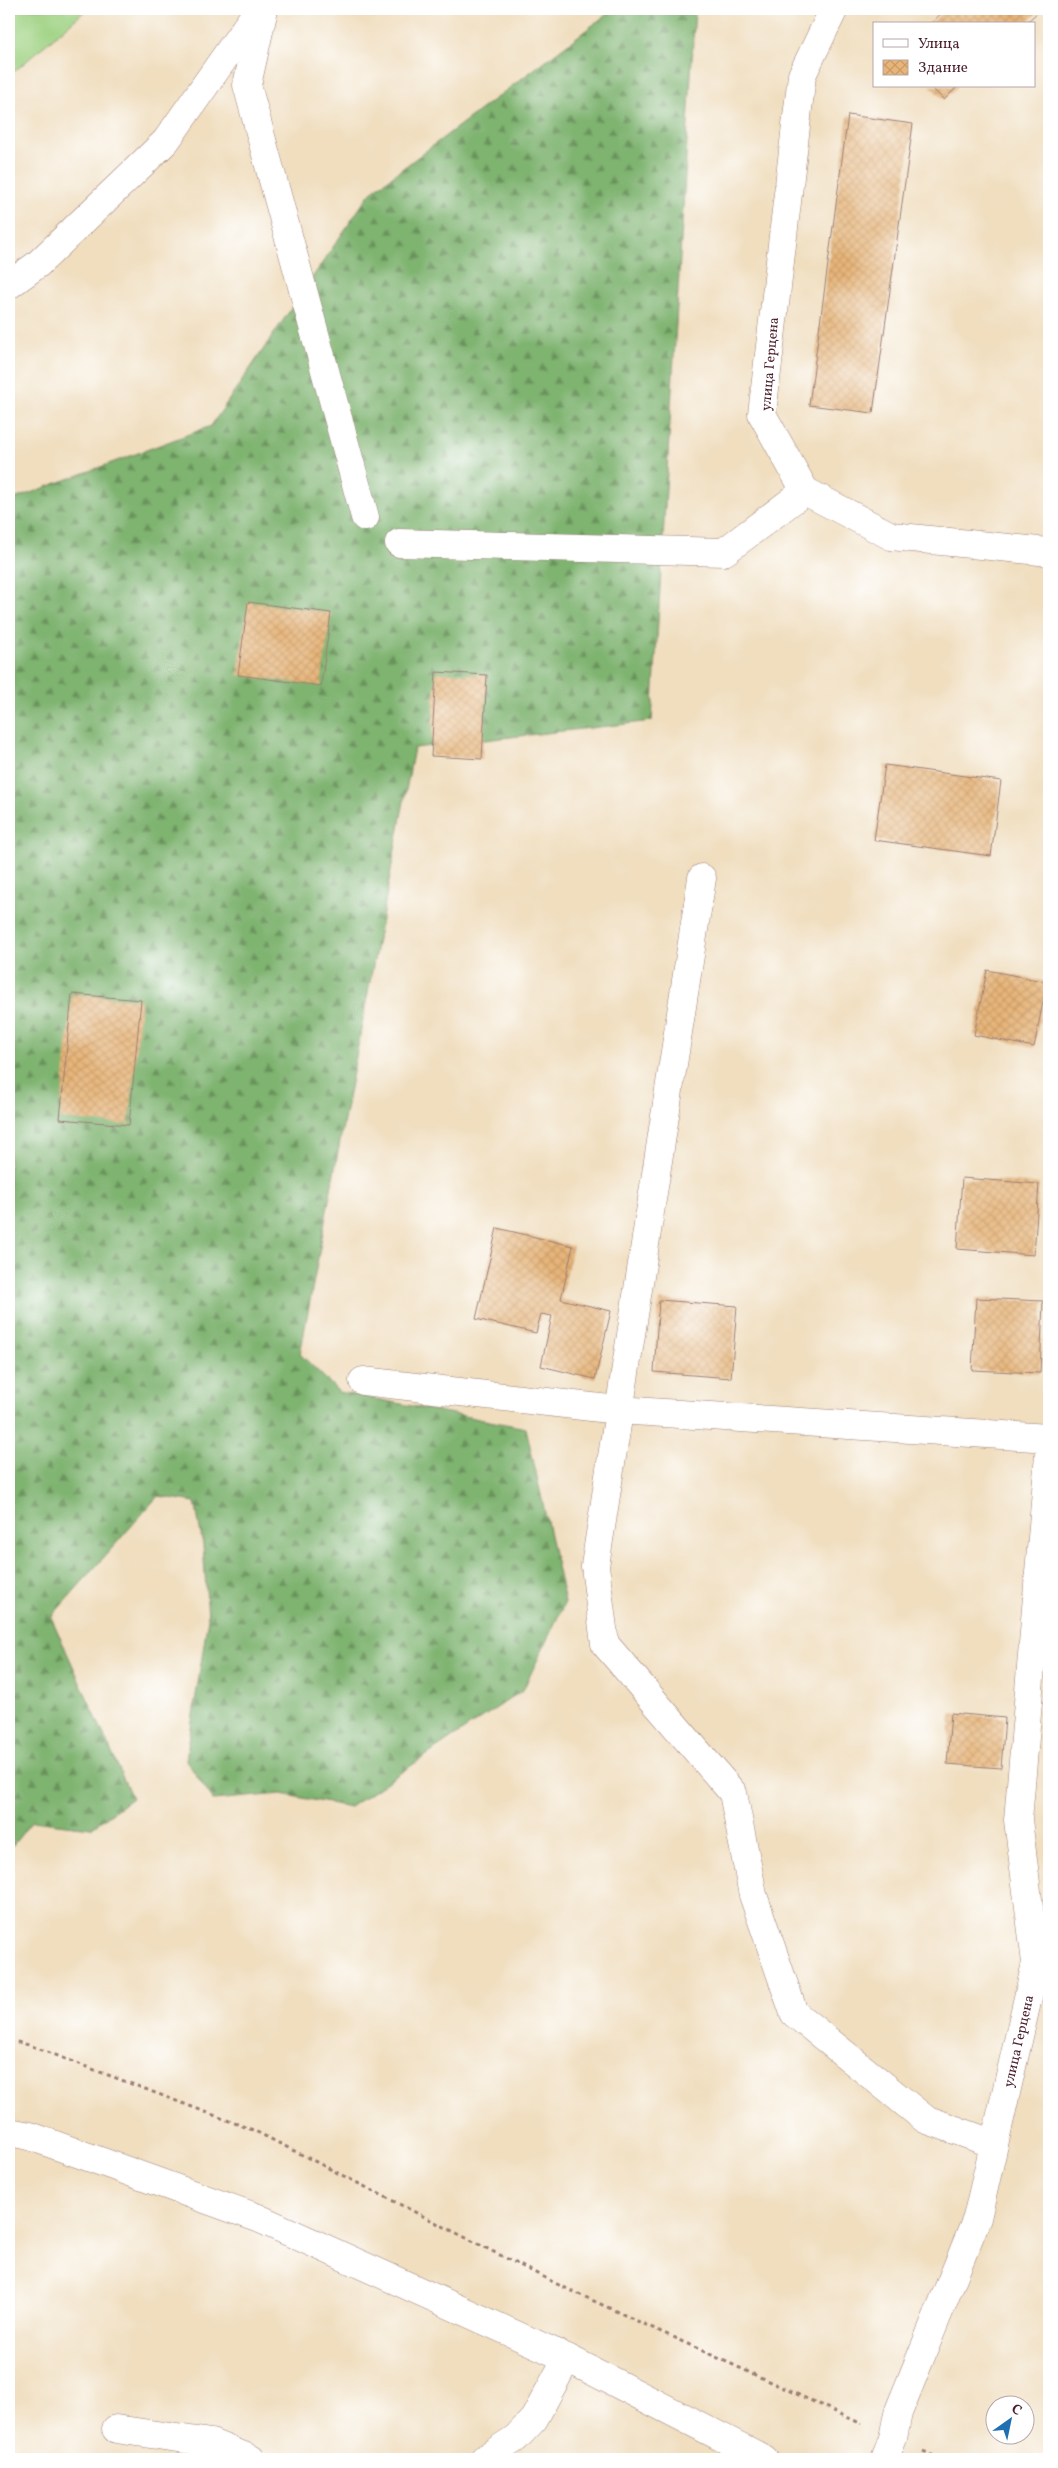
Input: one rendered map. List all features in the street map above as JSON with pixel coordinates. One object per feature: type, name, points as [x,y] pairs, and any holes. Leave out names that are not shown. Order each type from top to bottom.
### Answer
[{"type":"street","points":[[9,286],[38,264],[166,141],[259,9]]},
{"type":"street","points":[[264,9],[247,85],[365,516]]},
{"type":"street","name":"улица Герцена","points":[[806,492],[762,414],[802,75],[834,9]]},
{"type":"street","points":[[399,543],[724,552],[806,492],[892,536],[1049,552]]},
{"type":"street","points":[[702,878],[595,1566],[605,1644],[733,1793],[753,1895],[794,2013],[925,2120],[994,2144]]},
{"type":"street","points":[[363,1381],[618,1410],[1049,1438]]},
{"type":"street","name":"улица Герцена","points":[[889,2449],[898,2413],[977,2218],[1036,1963],[1018,1820],[1049,1455]]},
{"type":"street","points":[[9,2132],[30,2136],[258,2218],[567,2358],[764,2459]]},
{"type":"street","points":[[484,2459],[516,2438],[534,2419],[567,2358]]},
{"type":"street","points":[[116,2429],[211,2444],[251,2459]]},
{"type":"path","points":[[9,2040],[29,2045],[253,2130],[889,2449],[940,2459]]},
{"type":"green space","points":[[9,9],[87,9],[9,76]]},
{"type":"green space","points":[[614,9],[695,9],[652,721],[414,748],[300,1354],[339,1392],[526,1428],[565,1602],[523,1690],[350,1807],[281,1794],[213,1800],[186,1760],[208,1618],[203,1545],[195,1502],[158,1496],[51,1617],[132,1798],[91,1828],[32,1821],[9,1850],[9,501],[211,426],[370,193]]},
{"type":"building","points":[[946,9],[1041,9],[1027,22],[932,22]]},
{"type":"building","points":[[932,88],[956,88],[944,100]]},
{"type":"building","points":[[848,115],[913,124],[873,413],[809,405]]},
{"type":"building","points":[[248,602],[331,613],[321,686],[238,675]]},
{"type":"building","points":[[436,672],[487,675],[482,759],[431,756]]},
{"type":"building","points":[[885,765],[1001,781],[991,856],[874,840]]},
{"type":"building","points":[[987,970],[1047,982],[1034,1047],[974,1035]]},
{"type":"building","points":[[72,994],[141,1000],[129,1125],[60,1119]]},
{"type":"building","points":[[962,1178],[1039,1184],[1034,1255],[957,1249]]},
{"type":"building","points":[[497,1228],[573,1246],[561,1299],[611,1311],[595,1379],[541,1366],[552,1316],[541,1314],[536,1333],[476,1319]]},
{"type":"building","points":[[976,1298],[1043,1301],[1040,1373],[972,1370]]},
{"type":"building","points":[[659,1300],[737,1306],[731,1378],[654,1372]]},
{"type":"building","points":[[951,1713],[1005,1718],[1001,1768],[947,1764]]}]
